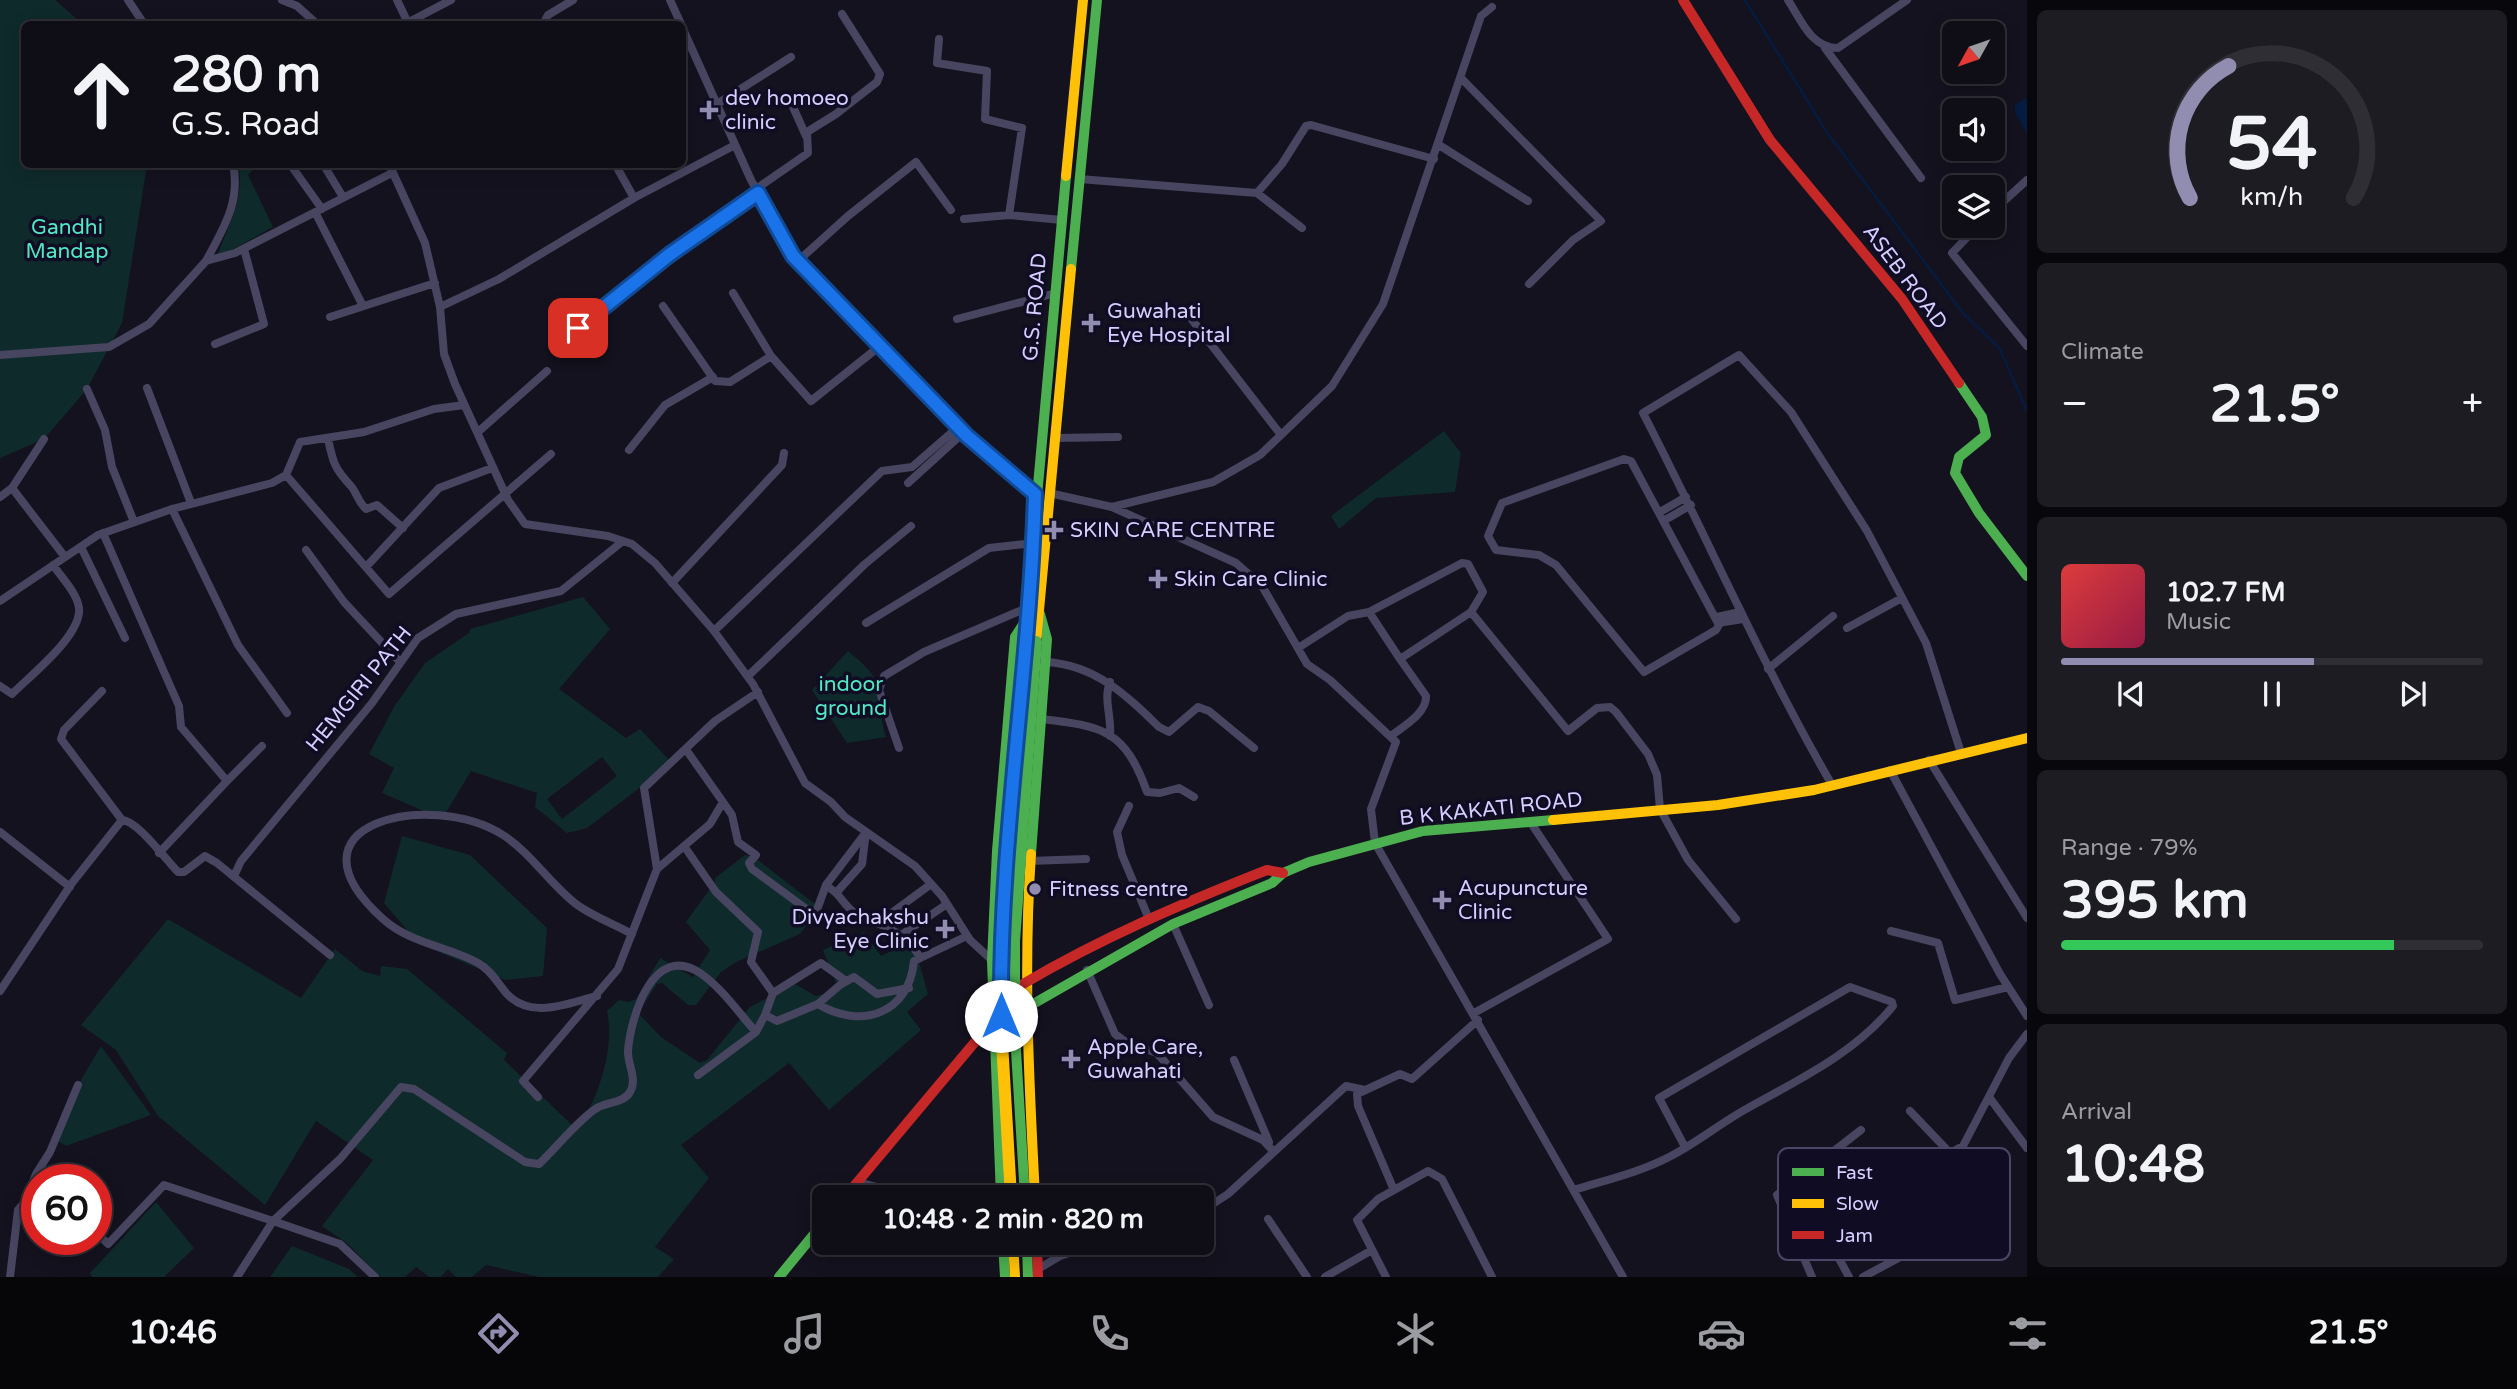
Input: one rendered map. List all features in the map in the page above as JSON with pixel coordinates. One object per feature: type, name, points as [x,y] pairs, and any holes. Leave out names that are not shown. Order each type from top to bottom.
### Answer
[{"type":"main road","name":"G.S. ROAD","points":[[1032,612],[1035,494],[1083,0]]},
{"type":"main road","name":"G.S. ROAD","points":[[1032,612],[1055,438],[1097,0]]},
{"type":"main road","name":"ASEB ROAD","points":[[1683,0],[1770,140],[1902,299],[1986,422],[1986,435],[1959,457],[1955,473],[1979,513],[2027,576]]},
{"type":"main road","points":[[1024,1185],[1014,1023],[1014,940],[1032,612]]},
{"type":"main road","points":[[1032,612],[1047,639],[1029,860],[1026,982],[1034,1185]]},
{"type":"main road","points":[[1000,1185],[989,1034],[994,1011],[992,961],[996,871],[1015,636],[1032,612]]},
{"type":"main road","points":[[1010,1185],[1002,1042],[1001,950],[1030,641]]},
{"type":"main road","name":"B K KAKATI ROAD","points":[[989,1034],[1087,970],[1173,924],[1272,883],[1283,873],[1375,843],[1423,831],[1718,805],[1832,785],[2027,738]]},
{"type":"main road","points":[[998,848],[1029,860]]},
{"type":"main road","points":[[996,871],[1029,860]]},
{"type":"main road","points":[[994,1011],[1026,982],[1149,919],[1267,870],[1283,873]]},
{"type":"main road","points":[[855,1185],[989,1034]]},
{"type":"main road","points":[[779,1277],[812,1237]]},
{"type":"main road","points":[[1004,1255],[1005,1277]]},
{"type":"main road","points":[[1013,1255],[1014,1277]]},
{"type":"main road","points":[[1030,1255],[1035,1274]]},
{"type":"main road","points":[[1035,1274],[1036,1255]]},
{"type":"street","points":[[128,0],[143,21]]},
{"type":"street","points":[[282,0],[297,6],[314,21]]},
{"type":"street","points":[[397,0],[405,21]]},
{"type":"street","points":[[412,21],[450,0]]},
{"type":"street","points":[[545,21],[548,15],[573,0]]},
{"type":"street","points":[[670,0],[679,21]]},
{"type":"street","points":[[1788,0],[1815,41],[1825,48],[1921,178]]},
{"type":"street","points":[[1825,48],[1838,48],[1907,0]]},
{"type":"street","points":[[1112,507],[1213,482],[1260,456],[1332,386],[1383,304],[1462,79],[1481,16],[1492,7]]},
{"type":"street","points":[[806,136],[807,131],[836,114],[877,82],[880,74],[842,14]]},
{"type":"street","points":[[686,36],[757,191],[798,261],[961,430],[1035,494]]},
{"type":"street","points":[[939,39],[937,63],[987,71],[985,119],[1022,128],[1009,215]]},
{"type":"street","points":[[716,104],[791,57]]},
{"type":"street","points":[[1462,79],[1601,221],[1573,240],[1529,284]]},
{"type":"street","points":[[578,328],[669,255],[808,153],[810,148],[806,136],[789,99]]},
{"type":"street","points":[[1257,193],[1274,175],[1308,125],[1434,159]]},
{"type":"street","points":[[440,307],[499,279],[634,198],[735,145]]},
{"type":"street","points":[[1438,145],[1528,201]]},
{"type":"street","points":[[798,261],[848,216],[916,162],[951,210]]},
{"type":"street","points":[[0,355],[109,347],[149,324],[206,261],[230,217],[236,192],[233,168]]},
{"type":"street","points":[[292,168],[318,210],[363,306]]},
{"type":"street","points":[[325,168],[343,197]]},
{"type":"street","points":[[617,168],[634,198]]},
{"type":"street","points":[[206,261],[244,248],[343,197],[390,169],[420,230],[440,307],[444,354],[492,468],[525,524],[608,536],[632,544],[655,563],[714,631],[748,676],[805,783],[866,832],[915,866],[947,904],[967,936],[992,961],[1026,982]]},
{"type":"street","points":[[1079,179],[1257,193],[1302,228]]},
{"type":"street","points":[[2005,200],[2027,180]]},
{"type":"street","points":[[964,219],[1009,215],[1062,220]]},
{"type":"street","points":[[1966,238],[1952,253],[2027,346]]},
{"type":"street","points":[[215,344],[264,324],[244,248]]},
{"type":"street","points":[[330,317],[435,283]]},
{"type":"street","points":[[733,293],[771,356],[811,401],[880,346]]},
{"type":"street","points":[[957,318],[1056,293]]},
{"type":"street","points":[[663,306],[715,381],[730,382],[771,356]]},
{"type":"street","points":[[1183,308],[1281,435]]},
{"type":"street","points":[[1832,785],[1768,669],[1643,413],[1739,355],[1791,412],[1867,531],[1926,643],[1961,753]]},
{"type":"street","points":[[478,432],[547,371]]},
{"type":"street","points":[[629,450],[665,405],[713,377]]},
{"type":"street","points":[[147,388],[191,503]]},
{"type":"street","points":[[87,389],[105,430],[112,467],[134,522]]},
{"type":"street","points":[[0,601],[103,533],[191,503],[272,483],[286,475],[300,442],[382,427],[434,409],[464,405]]},
{"type":"street","points":[[908,483],[961,430]]},
{"type":"street","points":[[714,631],[882,471],[912,467],[961,430]]},
{"type":"street","points":[[1055,438],[1118,437]]},
{"type":"street","points":[[0,498],[12,488],[44,439]]},
{"type":"street","points":[[328,439],[333,461],[341,478],[352,486],[356,500],[366,509],[377,505],[403,528]]},
{"type":"street","points":[[672,583],[782,466],[784,453]]},
{"type":"street","points":[[286,475],[389,594],[551,454]]},
{"type":"street","points":[[1625,458],[1631,461],[1662,516],[1718,620],[1716,630],[1644,672],[1556,565],[1539,555],[1496,550],[1488,536],[1502,503],[1625,458]]},
{"type":"street","points":[[366,567],[439,488],[492,468]]},
{"type":"street","points":[[12,488],[65,558]]},
{"type":"street","points":[[1049,493],[1112,507],[1236,563],[1262,586],[1307,664],[1331,680],[1396,742],[1371,809],[1375,843],[1623,1277]]},
{"type":"street","points":[[1662,516],[1688,501]]},
{"type":"street","points":[[172,509],[238,645],[287,713]]},
{"type":"street","points":[[748,676],[865,564],[911,526]]},
{"type":"street","points":[[103,533],[178,706],[181,727],[227,781]]},
{"type":"street","name":"HEMGIRI PATH","points":[[234,876],[241,861],[372,703],[399,661],[418,638],[456,614],[561,591],[623,541]]},
{"type":"street","points":[[866,623],[989,548],[1034,543]]},
{"type":"street","points":[[80,547],[125,638]]},
{"type":"street","points":[[306,551],[344,602],[399,661]]},
{"type":"street","points":[[1298,648],[1348,616],[1369,612],[1462,563],[1468,564],[1483,592],[1471,612],[1400,659]]},
{"type":"street","points":[[0,686],[12,694],[76,629],[79,610],[76,597],[53,565]]},
{"type":"street","points":[[1847,628],[1902,598]]},
{"type":"street","points":[[899,748],[879,690],[884,676],[924,652],[1032,612]]},
{"type":"street","points":[[1369,612],[1426,696],[1427,702],[1423,709],[1391,736]]},
{"type":"street","points":[[1471,612],[1568,731],[1597,708],[1610,707],[1616,712],[1648,754],[1657,775],[1660,809],[1688,860],[1736,919]]},
{"type":"street","points":[[1718,620],[1742,616]]},
{"type":"street","points":[[1768,669],[1833,616]]},
{"type":"street","points":[[1046,662],[1067,663],[1110,682],[1159,727],[1169,732],[1198,707],[1209,711],[1254,748]]},
{"type":"street","points":[[1110,682],[1106,691],[1112,720],[1110,736]]},
{"type":"street","points":[[102,691],[65,730],[61,739],[122,820],[130,821],[138,828],[178,872],[184,872],[205,856],[234,876],[330,955]]},
{"type":"street","points":[[657,869],[644,788],[687,751],[715,722],[758,692]]},
{"type":"street","points":[[1041,719],[1093,727],[1110,736],[1135,759],[1147,792],[1160,793],[1179,788],[1194,797]]},
{"type":"street","points":[[159,853],[262,746]]},
{"type":"street","points":[[687,751],[732,815],[738,842],[756,855],[749,863],[752,869],[818,917],[826,885],[866,832]]},
{"type":"street","points":[[1929,760],[2027,918]]},
{"type":"street","points":[[1890,770],[2008,987],[2027,1016]]},
{"type":"street","points":[[538,1097],[523,1081],[618,969],[657,869],[710,824],[723,802]]},
{"type":"street","points":[[1129,806],[1117,832],[1122,855],[1149,919]]},
{"type":"street","points":[[597,996],[569,1005],[541,1008],[522,1004],[510,997],[478,963],[411,938],[383,918],[348,874],[344,859],[349,843],[362,831],[398,816],[418,812],[452,816],[502,834],[576,905],[632,934]]},
{"type":"street","points":[[0,991],[70,887],[122,820]]},
{"type":"street","points":[[1394,1190],[1358,1106],[1357,1094],[1400,1074],[1412,1079],[1476,1016],[1608,939],[1531,823]]},
{"type":"street","points":[[0,832],[70,887]]},
{"type":"street","points":[[836,893],[862,864],[866,832]]},
{"type":"street","points":[[684,846],[716,892],[758,932],[751,962],[773,993]]},
{"type":"street","points":[[1029,860],[1086,859]]},
{"type":"street","points":[[891,927],[894,912],[931,884]]},
{"type":"street","points":[[826,885],[853,912],[891,927],[920,957]]},
{"type":"street","points":[[901,935],[947,904]]},
{"type":"street","points":[[1173,924],[1209,1005]]},
{"type":"street","points":[[1891,931],[1938,943],[1955,1000],[2008,987]]},
{"type":"street","points":[[818,1004],[845,1017],[861,1017],[883,1010],[901,999],[909,988],[914,961],[967,936]]},
{"type":"street","points":[[698,1074],[755,1032],[773,993],[821,963],[846,981]]},
{"type":"street","points":[[237,1277],[273,1221],[340,1158],[401,1087],[414,1089],[525,1162],[539,1164],[595,1109],[624,1098],[631,1091],[633,1075],[628,1052],[648,981],[663,970],[679,966],[698,972],[755,1032]]},
{"type":"street","points":[[1087,970],[1115,1034],[1127,1043],[1157,1053],[1213,1117],[1263,1140],[1273,1151]]},
{"type":"street","points":[[765,1015],[777,1021],[818,1004],[846,981],[854,978],[877,994],[909,988]]},
{"type":"street","points":[[1574,1190],[1649,1165],[1685,1147],[1859,1041],[1880,1023],[1893,1006],[1892,1002],[1850,987],[1658,1098],[1685,1147]]},
{"type":"street","points":[[1959,1148],[1963,1146],[2009,1058],[2027,1034]]},
{"type":"street","points":[[1234,1060],[1273,1151]]},
{"type":"street","points":[[44,1164],[78,1085]]},
{"type":"street","points":[[1214,1203],[1228,1194],[1346,1086],[1365,1090]]},
{"type":"street","points":[[1990,1097],[2027,1148]]},
{"type":"street","points":[[1910,1111],[1945,1148]]},
{"type":"street","points":[[1838,1148],[1861,1130]]},
{"type":"street","points":[[1386,1277],[1357,1220],[1378,1199],[1428,1171],[1442,1179],[1492,1277]]},
{"type":"street","points":[[858,1182],[869,1185]]},
{"type":"street","points":[[112,1240],[163,1185],[340,1244],[375,1277]]},
{"type":"street","points":[[10,1277],[18,1210],[21,1206]]},
{"type":"street","points":[[1268,1219],[1307,1277]]},
{"type":"street","points":[[1325,1277],[1372,1250]]},
{"type":"street","points":[[1035,1274],[1063,1255]]},
{"type":"street","points":[[1805,1260],[1812,1277]]},
{"type":"street","points":[[1840,1260],[1849,1277]]},
{"type":"street","points":[[1863,1277],[1895,1260]]},
{"type":"green space","name":"Gandhi Mandap","points":[[0,0],[55,0],[80,21],[21,21],[21,168],[147,168],[122,323],[87,389],[44,439],[0,458]]},
{"type":"green space","points":[[239,168],[255,168],[248,175],[273,227],[223,255],[218,253],[238,197]]},
{"type":"green space","points":[[1444,431],[1461,453],[1455,492],[1376,498],[1339,529],[1331,516]]},
{"type":"green space","points":[[583,597],[610,629],[559,689],[626,738],[640,729],[672,763],[587,828],[567,833],[535,807],[537,793],[471,771],[442,819],[382,793],[394,768],[369,754],[394,707],[425,663],[469,633],[470,629]],"holes":[[[602,757],[617,776],[562,819],[547,799]]]},
{"type":"green space","name":"indoor ground","points":[[848,651],[876,681],[886,737],[847,743],[812,690]]},
{"type":"green space","points":[[402,836],[470,855],[547,928],[543,976],[505,980],[418,943],[384,903]]},
{"type":"green space","points":[[745,855],[754,857],[820,908],[800,934],[736,962],[721,972],[696,1005],[688,1005],[662,983],[657,984],[638,1013],[661,1037],[700,1063],[707,1060],[750,1007],[795,984],[816,996],[839,990],[823,950],[864,932],[881,956],[913,941],[928,994],[907,1012],[921,1030],[829,1110],[789,1063],[681,1145],[709,1178],[655,1247],[674,1259],[658,1277],[539,1277],[486,1265],[472,1277],[456,1277],[448,1269],[441,1277],[429,1277],[416,1267],[405,1277],[380,1277],[348,1244],[322,1226],[373,1160],[316,1121],[265,1205],[158,1116],[116,1050],[81,1025],[168,919],[301,998],[335,949],[362,971],[380,976],[381,966],[407,969],[507,1053],[504,1060],[572,1125],[584,1120],[600,1081],[609,1039],[607,1011],[619,1000],[630,1002],[636,999],[660,958],[693,977],[710,950],[686,922],[715,882],[715,878]]},
{"type":"green space","points":[[101,1046],[151,1115],[66,1146],[56,1140],[78,1085]]},
{"type":"green space","points":[[156,1202],[194,1248],[164,1277],[92,1277],[90,1273],[107,1255],[112,1255],[112,1249]]},
{"type":"green space","points":[[292,1246],[349,1269],[358,1277],[270,1277]]},
{"type":"water","points":[[2027,97],[2027,135],[2015,112],[2015,105]]},
{"type":"waterway","points":[[1745,0],[1828,134],[1963,313],[2000,349],[2027,411]]},
{"type":"traffic: fast","points":[[1071,269],[1097,0]]},
{"type":"traffic: fast","points":[[1024,640],[1066,176]]},
{"type":"traffic: fast","points":[[1959,383],[1982,417],[1986,435],[1959,457],[1955,473],[1979,513],[2027,576]]},
{"type":"traffic: fast","points":[[1031,854],[1047,639],[1040,614]]},
{"type":"traffic: fast","points":[[1001,1185],[992,961],[997,851],[1015,637],[1026,620]]},
{"type":"traffic: fast","points":[[1014,1018],[1014,941],[1036,642]]},
{"type":"traffic: fast","points":[[983,1035],[995,1033],[1026,1008],[1173,924],[1272,883],[1283,873],[1309,862],[1423,831],[1553,820]]},
{"type":"traffic: fast","points":[[1014,1018],[1024,1185]]},
{"type":"traffic: fast","points":[[779,1277],[812,1237]]},
{"type":"traffic: fast","points":[[1004,1255],[1005,1277]]},
{"type":"traffic: fast","points":[[1027,1255],[1028,1277]]},
{"type":"traffic: slow","points":[[1066,176],[1083,0]]},
{"type":"traffic: slow","points":[[1036,642],[1071,269]]},
{"type":"traffic: slow","points":[[1553,820],[1718,805],[1814,790],[2027,738]]},
{"type":"traffic: slow","points":[[1010,1185],[1002,1042],[1001,950],[1016,752]]},
{"type":"traffic: slow","points":[[1031,854],[1027,983],[1034,1185]]},
{"type":"traffic: slow","points":[[1014,1255],[1015,1277]]},
{"type":"traffic: jam","points":[[1683,0],[1770,140],[1902,299],[1959,383]]},
{"type":"traffic: jam","points":[[1016,752],[1024,640]]},
{"type":"traffic: jam","points":[[1023,984],[1082,951],[1173,908],[1267,870],[1283,873]]},
{"type":"traffic: jam","points":[[855,1185],[985,1030]]},
{"type":"traffic: jam","points":[[1037,1255],[1038,1277]]},
{"type":"place","name":"dev homoeo clinic","points":[[709,110]]},
{"type":"place","name":"Guwahati Eye Hospital","points":[[1091,323]]},
{"type":"place","name":"SKIN CARE CENTRE","points":[[1054,530]]},
{"type":"place","name":"Skin Care Clinic","points":[[1158,579]]},
{"type":"place","name":"Fitness centre","points":[[1035,889]]},
{"type":"place","name":"Acupuncture Clinic","points":[[1442,900]]},
{"type":"place","name":"Divyachakshu Eye Clinic","points":[[945,929]]},
{"type":"place","name":"Apple Care, Guwahati","points":[[1071,1059]]},
{"type":"route","points":[[578,328],[669,255],[758,193],[793,256],[967,436],[1035,494],[1034,543],[1003,909],[1001,1016]]}]
